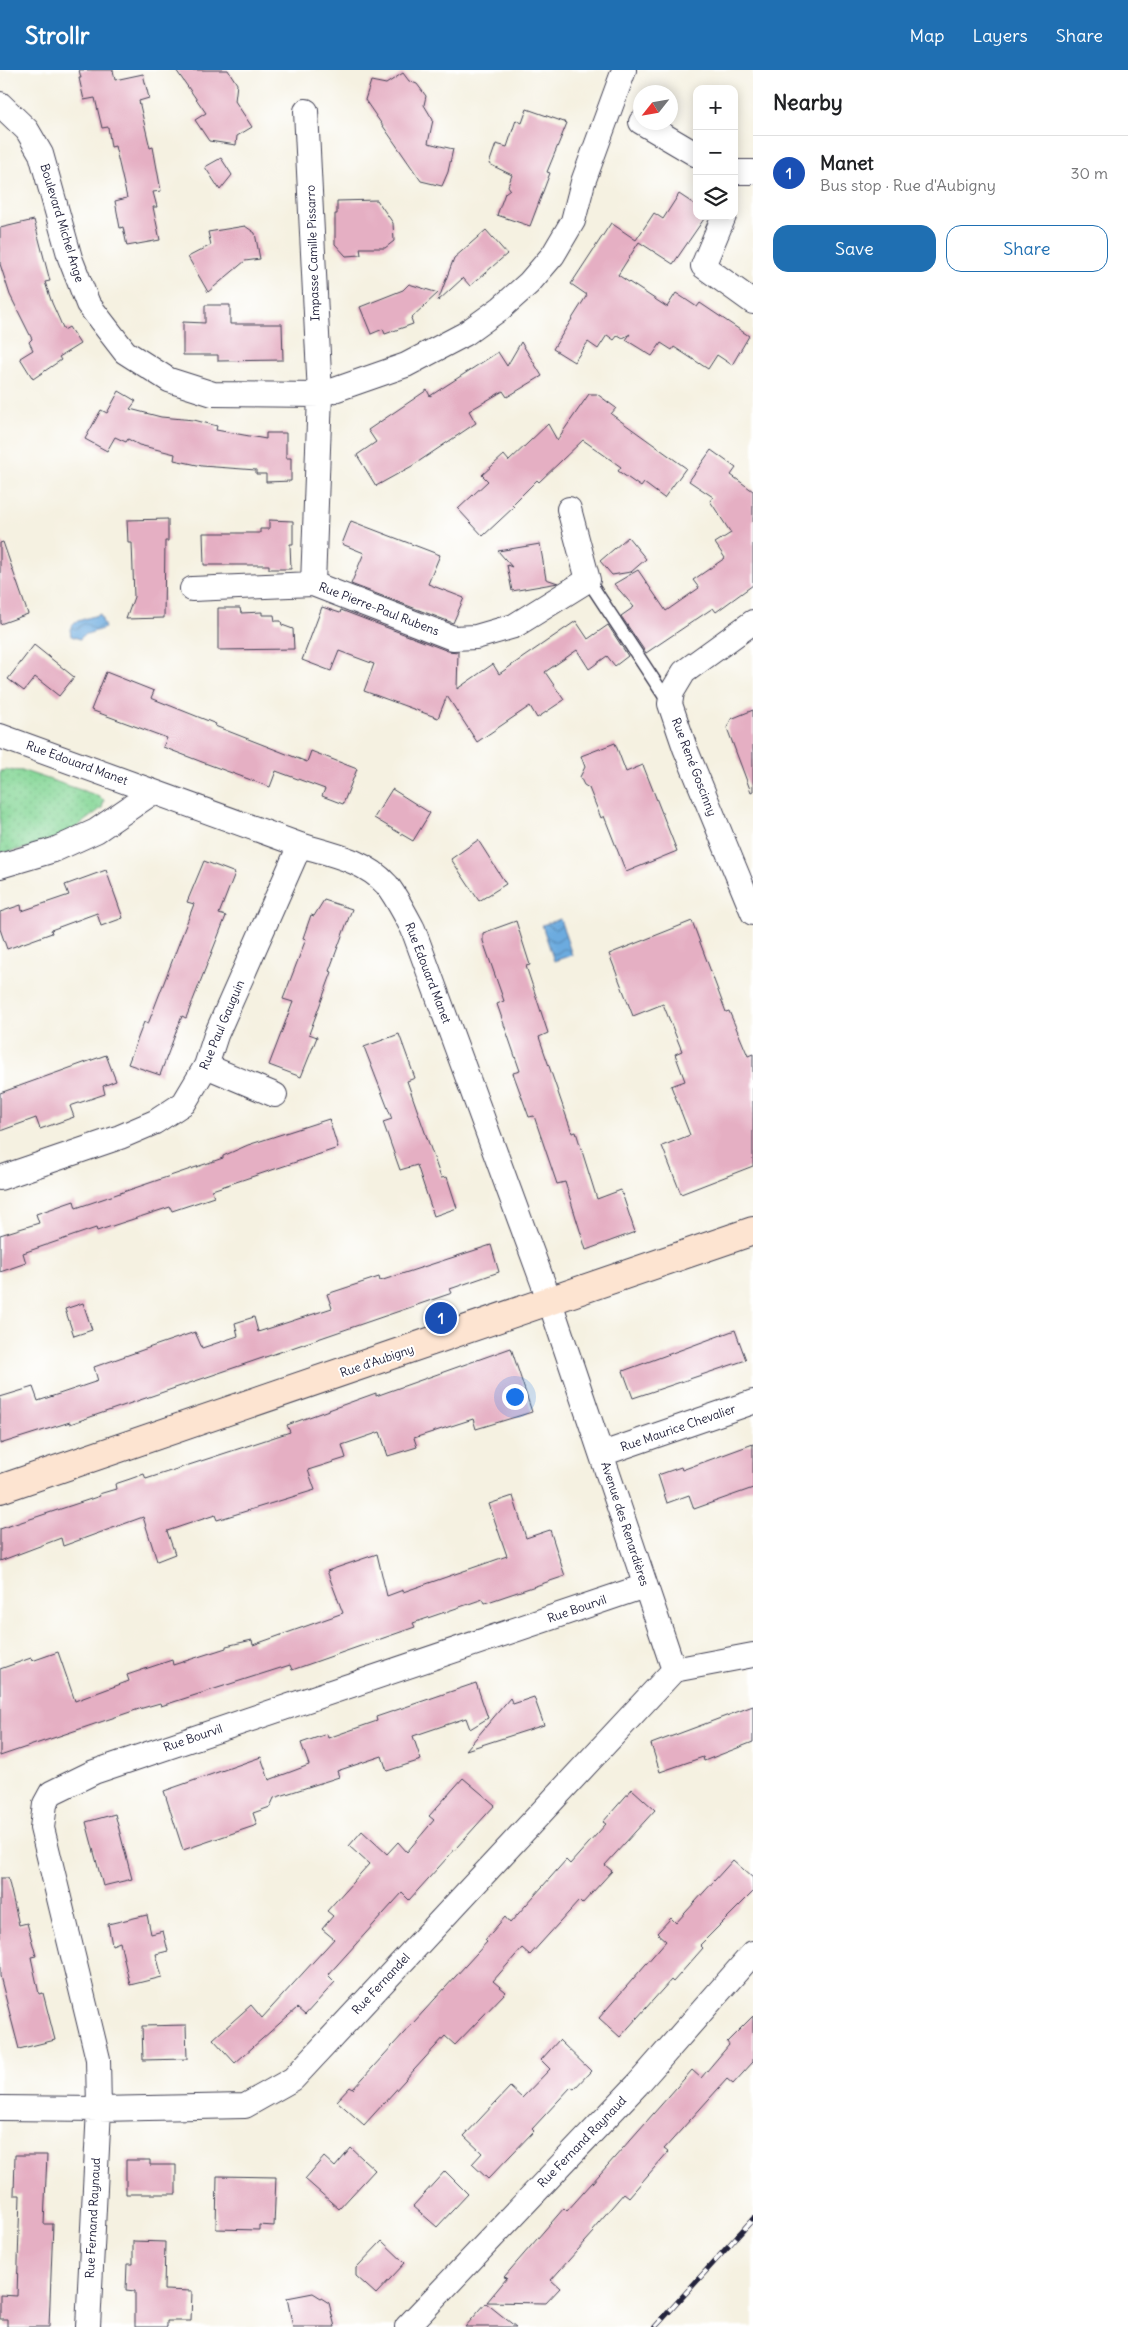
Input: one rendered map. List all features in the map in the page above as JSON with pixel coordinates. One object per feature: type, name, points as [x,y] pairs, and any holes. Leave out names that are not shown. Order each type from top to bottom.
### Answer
[{"type":"main road","name":"Rue d'Aubigny","points":[[0,1489],[753,1231]]},
{"type":"street","name":"Boulevard Michel Ange","points":[[0,104],[27,130],[41,154],[70,258],[88,304],[125,352],[169,380],[214,394],[320,395],[406,365],[465,334],[501,308],[529,284],[553,255],[573,221],[583,182],[624,70]]},
{"type":"street","points":[[611,105],[633,117]]},
{"type":"street","name":"Impasse Camille Pissarro","points":[[306,111],[320,395]]},
{"type":"street","points":[[655,130],[693,153]]},
{"type":"street","points":[[738,172],[753,172]]},
{"type":"street","points":[[722,220],[702,266],[753,302]]},
{"type":"street","name":"Rue Pierre-Paul Rubens","points":[[320,395],[313,584],[453,638],[476,637],[514,626],[588,580]]},
{"type":"street","points":[[569,509],[588,580]]},
{"type":"street","points":[[192,589],[313,584]]},
{"type":"street","name":"Rue René Goscinny","points":[[753,622],[684,672],[672,692],[670,704],[675,723],[753,913]]},
{"type":"street","name":"Rue Edouard Manet","points":[[0,736],[300,845],[346,858],[369,870],[386,885],[413,928],[550,1302]]},
{"type":"street","points":[[0,866],[54,850],[96,831],[153,792]]},
{"type":"street","name":"Rue Paul Gauguin","points":[[0,1178],[120,1138],[155,1122],[184,1103],[206,1066],[216,1035],[300,845]]},
{"type":"street","points":[[206,1066],[275,1095]]},
{"type":"street","name":"Avenue des Renardières","points":[[550,1302],[674,1670]]},
{"type":"street","name":"Rue Maurice Chevalier","points":[[602,1454],[753,1402]]},
{"type":"street","name":"Rue Bourvil","points":[[99,2109],[98,2060],[42,1828],[46,1804],[51,1793],[94,1772],[645,1586]]},
{"type":"street","points":[[674,1670],[753,1655]]},
{"type":"street","name":"Rue Fernandel","points":[[0,2108],[99,2109],[245,2106],[293,2079],[674,1670]]},
{"type":"street","name":"Rue Fernand Raynaud","points":[[407,2327],[637,2085],[753,1953]]},
{"type":"street","name":"Rue Fernand Raynaud","points":[[88,2327],[99,2109]]},
{"type":"lane","points":[[588,580],[670,704]]},
{"type":"green space","points":[[0,771],[24,771],[96,795],[104,800],[102,808],[71,831],[35,847],[0,853]]},
{"type":"water","points":[[100,614],[105,628],[84,635],[80,639],[71,636],[70,629],[75,622]]},
{"type":"water","points":[[560,919],[572,955],[554,961],[542,925]]},
{"type":"building","points":[[79,70],[113,70],[115,80],[143,74],[149,98],[139,101],[150,148],[153,147],[161,191],[153,192],[157,207],[153,207],[160,240],[127,246],[123,227],[120,228],[115,201],[127,198],[115,146],[111,147],[108,127],[102,128],[95,98],[84,100]]},
{"type":"building","points":[[176,70],[228,70],[237,84],[235,101],[252,127],[237,136],[236,145],[209,141],[195,120],[206,113]]},
{"type":"building","points":[[403,73],[409,81],[417,84],[426,96],[424,105],[433,120],[428,143],[453,149],[448,172],[442,186],[421,181],[365,100],[371,81],[386,84]]},
{"type":"building","points":[[527,109],[567,123],[547,172],[550,173],[530,226],[497,215],[505,193],[510,189],[508,186],[512,175],[489,164],[496,144],[507,147],[516,120],[522,123]]},
{"type":"building","points":[[221,158],[232,175],[220,190],[205,167]]},
{"type":"building","points":[[679,194],[693,203],[693,220],[703,220],[673,264],[639,242],[618,275],[667,307],[676,293],[697,307],[700,303],[749,336],[732,365],[717,355],[708,369],[674,347],[672,350],[661,343],[652,356],[626,340],[630,334],[623,338],[618,335],[614,340],[607,335],[598,349],[588,342],[574,362],[553,349],[587,295],[571,284],[611,223],[636,240],[654,213],[663,219]]},
{"type":"building","points":[[377,200],[393,223],[394,241],[385,248],[360,248],[361,255],[346,256],[335,244],[337,201]]},
{"type":"building","points":[[34,220],[50,281],[45,282],[52,303],[64,330],[69,327],[80,344],[59,357],[61,360],[33,379],[20,358],[33,350],[29,342],[32,339],[10,295],[0,264],[0,228]]},
{"type":"building","points":[[245,226],[255,233],[260,259],[245,261],[208,292],[188,257],[211,245],[208,232]]},
{"type":"building","points":[[486,230],[507,254],[470,286],[463,278],[438,301],[454,258]]},
{"type":"building","points":[[409,284],[438,293],[411,318],[413,324],[385,334],[383,329],[371,334],[360,307],[403,290]]},
{"type":"building","points":[[205,305],[230,305],[230,324],[282,324],[283,360],[218,361],[218,355],[183,355],[183,322],[205,323]]},
{"type":"building","points":[[521,342],[542,376],[507,397],[503,391],[469,411],[476,423],[412,466],[376,486],[357,455],[376,442],[368,430],[427,390],[430,396],[498,352],[507,366]]},
{"type":"building","points":[[119,391],[136,401],[130,409],[161,417],[194,420],[217,426],[216,430],[266,439],[266,433],[286,433],[286,458],[291,458],[291,481],[266,482],[266,474],[256,474],[256,470],[202,466],[174,460],[175,454],[139,445],[128,439],[126,442],[115,437],[107,451],[85,439],[101,410],[107,413]]},
{"type":"building","points":[[589,394],[597,394],[616,408],[611,414],[686,468],[664,498],[644,483],[641,487],[618,471],[621,467],[583,440],[539,482],[537,480],[512,505],[514,507],[483,536],[458,509],[488,481],[482,475],[504,455],[509,461],[548,424],[557,440]]},
{"type":"building","points":[[711,450],[736,468],[731,475],[753,491],[753,585],[716,612],[713,608],[646,653],[621,616],[634,607],[614,584],[638,570],[666,611],[699,588],[693,580],[725,558],[715,543],[731,533],[710,501],[713,497],[689,481]]},
{"type":"building","points":[[168,519],[168,541],[165,541],[164,618],[126,619],[134,597],[132,543],[128,543],[127,520]]},
{"type":"building","points":[[269,520],[293,521],[293,544],[290,544],[291,569],[269,569],[269,565],[204,565],[203,533],[260,533],[260,529],[269,529]]},
{"type":"building","points":[[351,521],[440,555],[428,584],[464,598],[453,623],[351,584],[364,553],[342,544]]},
{"type":"building","points":[[628,537],[646,559],[631,572],[612,575],[600,561]]},
{"type":"building","points":[[3,542],[28,614],[0,624],[0,543]]},
{"type":"building","points":[[540,544],[546,579],[558,583],[512,591],[507,565],[512,567],[498,551]]},
{"type":"building","points":[[322,607],[340,613],[341,610],[448,651],[458,652],[457,689],[493,664],[499,674],[576,621],[588,639],[608,625],[628,656],[615,666],[607,656],[589,669],[577,650],[545,672],[564,700],[537,718],[530,706],[477,742],[447,696],[438,718],[364,691],[374,664],[339,651],[331,671],[302,660]]},
{"type":"building","points":[[218,608],[240,608],[241,613],[262,612],[262,615],[274,615],[275,621],[281,621],[282,625],[293,629],[294,649],[218,650]]},
{"type":"building","points":[[34,645],[74,677],[59,696],[35,677],[24,691],[8,679]]},
{"type":"building","points":[[106,672],[154,691],[151,698],[216,724],[215,726],[307,762],[311,751],[357,769],[343,804],[322,796],[325,789],[276,771],[270,787],[202,762],[163,747],[167,738],[91,710]]},
{"type":"building","points":[[753,710],[753,791],[751,792],[727,728],[731,719]]},
{"type":"building","points":[[615,743],[626,772],[643,765],[677,851],[626,872],[604,816],[601,818],[589,788],[584,785],[580,777],[585,767],[581,756]]},
{"type":"building","points":[[392,789],[430,813],[413,841],[374,818]]},
{"type":"building","points":[[478,840],[506,884],[479,901],[451,859]]},
{"type":"building","points":[[204,861],[235,873],[219,914],[226,916],[186,1018],[182,1016],[160,1075],[128,1064],[144,1022],[148,1024],[194,904],[187,902]]},
{"type":"building","points":[[106,870],[123,918],[101,926],[97,913],[51,930],[52,933],[7,949],[0,929],[0,912],[21,905],[22,911],[69,895],[65,885]]},
{"type":"building","points":[[324,900],[352,909],[329,971],[332,972],[309,1034],[317,1037],[301,1077],[269,1065],[293,1002],[283,999],[306,939],[303,938],[311,915],[314,916]]},
{"type":"building","points":[[516,921],[530,965],[526,966],[548,1033],[539,1037],[572,1133],[576,1132],[597,1199],[621,1190],[635,1232],[586,1250],[565,1182],[557,1184],[534,1116],[529,1117],[513,1073],[520,1071],[497,1004],[504,1001],[483,941],[483,933]]},
{"type":"building","points":[[692,921],[726,1012],[729,1011],[748,1056],[753,1054],[753,1166],[681,1194],[662,1146],[690,1135],[671,1086],[685,1081],[675,1054],[682,1051],[663,1004],[633,1016],[609,954]]},
{"type":"building","points":[[399,1034],[415,1078],[407,1081],[441,1178],[447,1177],[457,1208],[434,1216],[417,1165],[400,1170],[383,1122],[392,1119],[364,1047]]},
{"type":"building","points":[[106,1055],[116,1081],[103,1086],[105,1094],[70,1106],[74,1117],[40,1129],[36,1118],[0,1131],[0,1093]]},
{"type":"building","points":[[329,1119],[338,1148],[212,1190],[214,1197],[172,1211],[170,1207],[97,1231],[96,1228],[23,1253],[26,1263],[0,1272],[0,1235],[39,1223],[36,1214],[74,1201],[76,1208],[223,1158],[223,1156],[248,1145]]},
{"type":"building","points":[[491,1245],[499,1272],[450,1289],[452,1293],[70,1424],[70,1422],[0,1444],[0,1397],[33,1387],[38,1401],[98,1381],[94,1367],[151,1347],[195,1332],[202,1348],[238,1336],[235,1323],[254,1317],[258,1332],[332,1308],[327,1294],[379,1277],[380,1281]]},
{"type":"building","points":[[83,1303],[92,1330],[74,1336],[65,1309]]},
{"type":"building","points":[[735,1330],[746,1360],[633,1398],[623,1371]]},
{"type":"building","points":[[511,1348],[532,1412],[476,1429],[473,1419],[414,1438],[417,1447],[388,1456],[380,1432],[342,1445],[346,1458],[308,1470],[315,1490],[217,1520],[215,1515],[167,1531],[175,1554],[157,1561],[143,1517],[63,1546],[61,1538],[0,1561],[0,1529],[100,1496],[99,1494],[116,1489],[115,1484],[144,1474],[146,1479],[290,1432],[287,1425],[376,1393],[376,1396]]},
{"type":"building","points":[[753,1444],[753,1488],[694,1509],[689,1495],[667,1503],[658,1475],[681,1467],[682,1470]]},
{"type":"building","points":[[513,1496],[526,1538],[550,1530],[565,1576],[485,1603],[483,1599],[413,1623],[415,1627],[292,1670],[290,1665],[161,1706],[160,1703],[139,1709],[0,1756],[0,1669],[31,1658],[32,1661],[58,1652],[75,1701],[129,1681],[127,1675],[172,1660],[173,1665],[226,1648],[226,1646],[252,1640],[253,1645],[343,1613],[327,1571],[377,1554],[387,1596],[507,1556],[489,1504]]},
{"type":"building","points":[[476,1683],[488,1718],[470,1729],[466,1718],[413,1736],[421,1760],[387,1771],[382,1756],[337,1771],[339,1777],[274,1798],[270,1807],[253,1813],[257,1825],[183,1850],[164,1791],[261,1757],[269,1780],[309,1765],[301,1743],[327,1734],[328,1738],[377,1721],[376,1717]]},
{"type":"building","points":[[534,1697],[544,1725],[466,1750],[510,1698],[513,1704]]},
{"type":"building","points":[[753,1706],[753,1742],[704,1761],[703,1757],[660,1772],[651,1744]]},
{"type":"building","points":[[463,1778],[495,1805],[409,1900],[402,1893],[328,1975],[335,1982],[305,2015],[297,2008],[235,2063],[213,2039],[251,2005],[262,2018],[334,1939],[322,1929],[333,1916],[327,1911],[369,1864],[349,1846],[362,1831],[387,1854],[398,1842],[407,1852],[434,1820],[429,1816]]},
{"type":"building","points":[[632,1789],[655,1810],[605,1865],[612,1871],[582,1904],[579,1901],[530,1955],[522,1948],[493,1981],[506,1992],[455,2045],[445,2036],[364,2125],[337,2101],[350,2087],[353,2089],[487,1942],[485,1940],[505,1917],[510,1923],[566,1860],[570,1864],[606,1824],[603,1822]]},
{"type":"building","points":[[115,1814],[132,1879],[103,1886],[86,1822]]},
{"type":"building","points":[[733,1860],[753,1878],[753,1892],[700,1945],[703,1948],[673,1982],[671,1980],[620,2037],[599,2018],[666,1941],[657,1933],[671,1918],[676,1923]]},
{"type":"building","points":[[0,1878],[8,1878],[19,1925],[27,1923],[36,1956],[31,1957],[39,1994],[43,1993],[55,2040],[19,2049],[0,1976]]},
{"type":"building","points":[[147,1915],[151,1934],[163,1931],[168,1951],[156,1954],[162,1977],[130,1985],[120,1942],[112,1945],[108,1924]]},
{"type":"building","points":[[753,2016],[753,2062],[733,2084],[727,2079],[664,2149],[668,2152],[629,2197],[624,2193],[592,2230],[594,2232],[551,2280],[560,2288],[546,2303],[487,2302],[507,2278],[504,2277],[564,2208],[567,2211],[692,2070],[701,2078],[729,2045],[727,2042]]},
{"type":"building","points":[[186,2025],[187,2059],[143,2060],[142,2026]]},
{"type":"building","points":[[559,2040],[591,2071],[574,2089],[571,2087],[532,2129],[534,2131],[488,2179],[472,2164],[482,2153],[464,2136],[510,2087],[522,2098],[550,2069],[541,2060]]},
{"type":"building","points":[[351,2148],[375,2170],[339,2209],[305,2179],[324,2157],[335,2167]]},
{"type":"building","points":[[15,2155],[47,2155],[44,2224],[53,2224],[49,2327],[7,2327],[7,2319],[0,2319],[0,2295],[17,2296],[20,2195],[14,2195]]},
{"type":"building","points":[[126,2160],[150,2160],[150,2165],[176,2165],[176,2194],[126,2194]]},
{"type":"building","points":[[445,2171],[468,2194],[437,2227],[413,2206]]},
{"type":"building","points":[[217,2176],[276,2177],[274,2226],[259,2225],[259,2230],[216,2229]]},
{"type":"building","points":[[133,2241],[165,2242],[164,2290],[192,2291],[191,2321],[167,2321],[167,2327],[135,2327],[135,2291],[126,2290],[127,2264],[133,2264]]},
{"type":"building","points":[[382,2241],[405,2263],[376,2294],[356,2276],[356,2268]]},
{"type":"building","points":[[313,2293],[329,2303],[335,2327],[293,2327],[287,2298]]},
{"type":"building","points":[[486,2303],[516,2327],[465,2327]]},
{"type":"railway","points":[[655,2327],[753,2219]]},
{"type":"place","name":"Manet","points":[[441,1318]]}]
